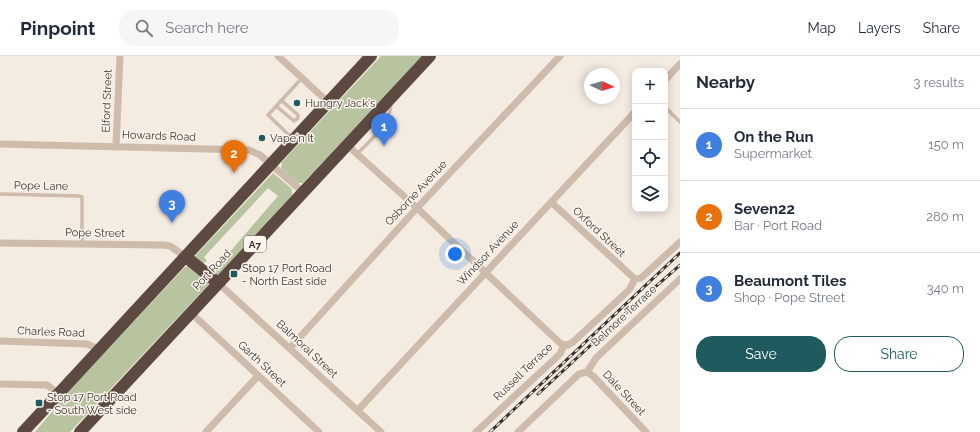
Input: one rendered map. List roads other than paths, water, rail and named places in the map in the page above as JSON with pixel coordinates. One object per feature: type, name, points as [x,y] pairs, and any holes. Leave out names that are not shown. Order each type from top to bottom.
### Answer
[{"type":"highway","points":[[23,432],[371,56]]},
{"type":"highway","name":"Port Road","points":[[80,432],[190,312],[430,56]]},
{"type":"highway","points":[[186,257],[218,283]]},
{"type":"street","name":"Elford Street","points":[[116,146],[120,56]]},
{"type":"street","points":[[278,56],[328,102]]},
{"type":"street","name":"Osborne Avenue","points":[[290,348],[417,208],[560,56]]},
{"type":"street","points":[[668,77],[680,64]]},
{"type":"street","name":"Windsor Avenue","points":[[358,410],[632,115]]},
{"type":"street","name":"Howards Road","points":[[0,144],[249,150],[255,151],[272,164],[303,192]]},
{"type":"street","points":[[347,145],[417,208],[561,344],[564,344]]},
{"type":"street","name":"Oxford Street","points":[[551,202],[633,278]]},
{"type":"street","name":"Russell Terrace","points":[[476,432],[560,354],[564,344],[568,346],[574,342],[629,290],[633,278],[641,278],[680,242]]},
{"type":"street","name":"Pope Street","points":[[0,243],[163,245],[170,246],[186,257]]},
{"type":"street","name":"Belmore Terrace","points":[[518,432],[585,372],[596,358],[680,279]]},
{"type":"street","name":"Balmoral Street","points":[[218,283],[381,432]]},
{"type":"street","name":"Garth Street","points":[[190,312],[318,431]]},
{"type":"street","name":"Charles Road","points":[[0,342],[87,344],[100,350]]},
{"type":"street","name":"Dale Street","points":[[585,372],[593,376],[646,432]]},
{"type":"street","points":[[206,432],[258,376]]},
{"type":"street","points":[[0,384],[47,385],[59,394]]},
{"type":"lane","points":[[294,140],[268,115],[302,78]]},
{"type":"lane","points":[[357,154],[386,124],[391,111],[392,97]]},
{"type":"lane","points":[[276,106],[294,121],[298,118],[298,115],[281,100]]},
{"type":"lane","points":[[668,111],[680,122]]},
{"type":"lane","name":"Pope Lane","points":[[0,194],[82,197],[82,244]]},
{"type":"railway","points":[[490,432],[680,253]]},
{"type":"railway","points":[[538,394],[680,265]]},
{"type":"place","name":"Hungry Jack's","points":[[297,103]]},
{"type":"place","name":"Vape'n It","points":[[262,138]]},
{"type":"place","name":"On the Run","points":[[384,146]]},
{"type":"place","name":"Seven22","points":[[234,173]]},
{"type":"place","name":"Beaumont Tiles","points":[[172,223]]},
{"type":"place","name":"Stop 17 Port Road - North East side","points":[[234,274]]},
{"type":"place","name":"Stop 17 Port Road - South West side","points":[[39,403]]}]
